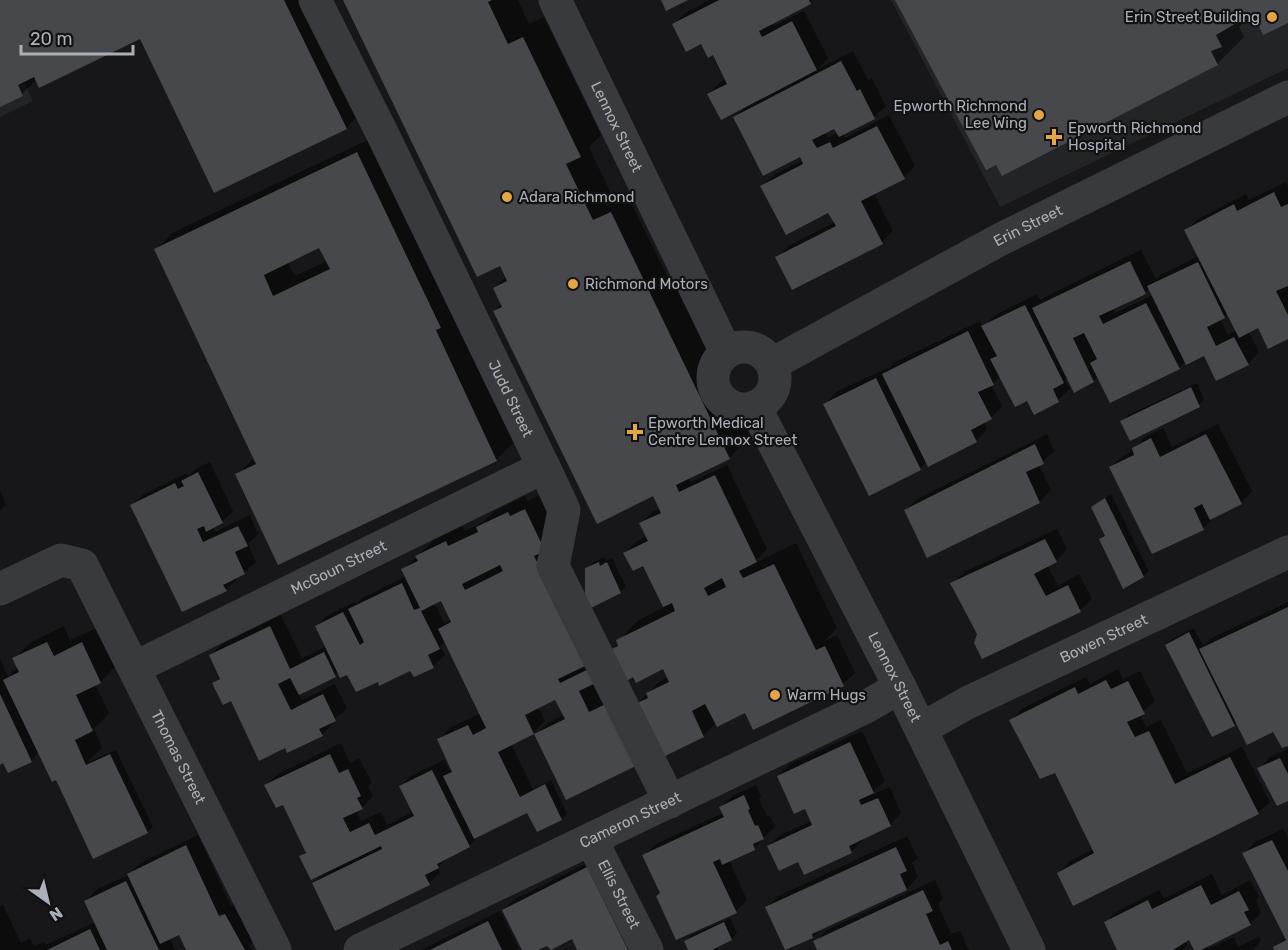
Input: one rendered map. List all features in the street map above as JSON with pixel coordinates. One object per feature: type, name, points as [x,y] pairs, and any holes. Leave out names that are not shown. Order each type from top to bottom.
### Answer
[{"type":"street","name":"Judd Street","points":[[315,0],[382,133],[564,510],[553,566],[670,802]]},
{"type":"street","name":"Lennox Street","points":[[555,0],[726,352]]},
{"type":"street","name":"Erin Street","points":[[772,364],[1000,240],[1288,97]]},
{"type":"street","points":[[752,347],[767,356],[772,364],[775,384],[764,402],[746,409],[735,408],[718,397],[712,378],[713,368],[726,352],[734,348],[752,347]]},
{"type":"street","name":"Lennox Street","points":[[755,407],[778,447],[810,514],[900,687],[1029,950]]},
{"type":"street","name":"McGoun Street","points":[[134,668],[544,467]]},
{"type":"street","name":"Bowen Street","points":[[921,729],[967,704],[1288,552]]},
{"type":"street","name":"Thomas Street","points":[[0,589],[61,560],[82,565],[274,950]]},
{"type":"street","name":"Cameron Street","points":[[360,950],[866,707],[900,687]]},
{"type":"street","name":"Ellis Street","points":[[591,839],[647,950]]},
{"type":"shaded area","name":"Epworth Richmond Hospital","points":[[891,0],[1288,0],[1288,68],[1000,207]]},
{"type":"shaded area","points":[[0,29],[33,101],[0,117]]},
{"type":"building","points":[[0,0],[284,0],[347,129],[214,193],[140,39],[39,88],[34,77],[18,85],[23,96],[0,107]]},
{"type":"building","points":[[343,0],[492,0],[488,2],[508,44],[523,37],[581,157],[566,164],[593,220],[611,212],[730,459],[676,485],[679,492],[715,475],[757,562],[739,571],[743,578],[774,564],[816,650],[825,646],[844,686],[753,730],[745,713],[717,727],[705,704],[692,711],[704,737],[661,758],[635,704],[648,698],[646,693],[669,682],[663,669],[636,683],[633,677],[625,682],[609,650],[618,646],[616,640],[675,611],[672,603],[663,607],[643,566],[633,571],[623,553],[648,541],[639,523],[661,513],[653,496],[597,524],[493,311],[502,307],[493,288],[507,281],[500,266],[477,277]],"holes":[[[722,578],[726,587],[708,596],[704,588]]]},
{"type":"building","points":[[661,0],[688,0],[666,11]]},
{"type":"building","points":[[719,0],[809,0],[811,4],[759,31],[762,37],[792,21],[817,70],[721,120],[707,94],[727,84],[713,55],[708,58],[701,44],[686,52],[672,24]]},
{"type":"building","name":"Epworth Richmond Hospital","points":[[895,0],[1288,0],[1288,23],[1263,35],[1254,14],[1240,21],[1216,35],[1222,47],[1211,51],[1218,65],[1002,176],[996,165],[986,170]]},
{"type":"building","points":[[841,61],[857,91],[860,89],[875,119],[839,137],[834,129],[812,140],[817,148],[830,142],[833,148],[877,126],[905,179],[861,201],[883,244],[792,290],[775,257],[836,226],[828,213],[786,235],[760,186],[803,164],[800,157],[763,176],[733,117]]},
{"type":"building","points":[[357,152],[441,328],[436,330],[497,461],[278,565],[235,474],[256,464],[154,249]],"holes":[[[319,248],[330,269],[273,296],[264,275]]]},
{"type":"building","points":[[1274,192],[1281,207],[1288,204],[1288,286],[1276,291],[1288,315],[1288,339],[1268,349],[1258,328],[1239,338],[1184,230],[1234,204],[1237,211]]},
{"type":"building","points":[[1130,261],[1146,294],[1099,316],[1103,324],[1146,303],[1180,369],[1110,403],[1090,363],[1097,359],[1084,333],[1073,338],[1094,382],[1074,393],[1032,308]]},
{"type":"building","points":[[1198,262],[1225,318],[1207,327],[1216,346],[1234,337],[1249,365],[1216,381],[1204,356],[1186,365],[1147,286]]},
{"type":"building","points":[[1025,305],[1064,383],[1053,389],[1059,402],[1034,415],[1027,401],[1015,407],[990,359],[997,356],[981,326]]},
{"type":"building","points":[[968,331],[994,385],[978,392],[992,419],[971,430],[977,442],[928,467],[882,374]]},
{"type":"building","points":[[876,378],[921,470],[869,496],[823,404]]},
{"type":"building","points":[[1191,387],[1200,407],[1130,441],[1120,421]]},
{"type":"building","points":[[1206,434],[1242,504],[1210,520],[1202,504],[1194,508],[1204,530],[1152,554],[1109,467],[1134,455],[1132,448],[1151,438],[1160,457]]},
{"type":"building","points":[[1035,444],[1044,464],[1026,472],[1040,503],[927,558],[904,510]]},
{"type":"building","points":[[198,472],[223,523],[206,532],[204,526],[197,529],[203,542],[238,526],[248,546],[235,552],[245,574],[223,585],[227,591],[182,612],[130,505],[175,483],[178,489],[184,486],[181,481]]},
{"type":"building","points":[[1105,498],[1144,577],[1123,589],[1099,539],[1105,536],[1091,507]]},
{"type":"building","points":[[525,509],[545,551],[534,556],[575,639],[585,666],[558,679],[560,683],[595,666],[602,680],[579,691],[589,712],[612,701],[642,763],[566,800],[534,734],[498,752],[520,797],[545,784],[562,820],[537,832],[527,813],[474,839],[443,776],[452,772],[437,739],[468,725],[473,735],[486,728],[438,629],[451,622],[441,601],[421,611],[440,649],[428,655],[434,668],[414,677],[410,671],[379,686],[378,682],[356,692],[347,675],[340,678],[315,626],[343,612],[360,645],[364,642],[348,609],[402,583],[414,610],[420,608],[401,569],[418,561],[415,556],[446,541],[448,546],[478,532],[476,527],[508,512],[510,516]],"holes":[[[500,565],[503,571],[465,590],[462,584]],[[555,700],[565,719],[534,734],[525,715]]]},
{"type":"building","points":[[1045,539],[1057,562],[1034,574],[1046,596],[1068,585],[1081,612],[982,659],[974,643],[977,634],[950,583]]},
{"type":"building","points":[[599,562],[600,566],[607,562],[621,593],[591,608],[585,594],[585,568]]},
{"type":"building","points":[[1288,607],[1288,746],[1282,748],[1273,732],[1247,745],[1199,649]]},
{"type":"building","points":[[270,626],[290,669],[324,652],[336,677],[299,695],[290,678],[278,684],[291,710],[323,694],[336,721],[319,729],[323,736],[287,753],[285,748],[259,761],[231,701],[223,705],[212,683],[220,679],[209,655]]},
{"type":"building","points":[[1189,632],[1235,726],[1212,737],[1165,645]]},
{"type":"building","points":[[47,642],[54,656],[82,642],[101,683],[76,695],[93,731],[75,740],[86,765],[110,754],[148,833],[93,859],[56,780],[52,782],[3,680],[19,672],[12,658]]},
{"type":"building","points":[[1106,680],[1111,689],[1128,681],[1145,714],[1127,722],[1135,737],[1149,731],[1175,784],[1230,757],[1259,814],[1073,906],[1057,873],[1094,853],[1055,773],[1040,779],[1009,720],[1075,687],[1078,694]]},
{"type":"building","points":[[0,694],[32,762],[8,773],[3,763],[0,765]]},
{"type":"building","points":[[850,742],[874,793],[859,800],[861,805],[878,798],[891,826],[849,846],[852,853],[804,875],[798,862],[779,871],[767,846],[812,825],[805,809],[794,814],[777,776]]},
{"type":"building","points":[[330,754],[339,773],[348,769],[361,796],[357,798],[363,809],[343,818],[350,832],[369,823],[375,835],[414,816],[399,786],[432,770],[470,847],[437,864],[439,868],[425,875],[430,885],[335,931],[312,883],[382,849],[381,846],[311,880],[299,856],[306,853],[283,805],[276,808],[264,785]]},
{"type":"building","points":[[1280,758],[1288,774],[1288,801],[1277,806],[1257,768]]},
{"type":"building","points":[[744,795],[755,826],[758,825],[764,839],[753,844],[755,850],[722,865],[720,859],[713,862],[737,913],[676,940],[656,896],[660,893],[642,855],[724,817],[719,807]]},
{"type":"building","points":[[1272,840],[1288,871],[1288,950],[1274,950],[1273,947],[1286,940],[1242,853]]},
{"type":"building","points":[[186,845],[219,916],[225,914],[245,950],[186,950],[179,935],[160,944],[127,874]]},
{"type":"building","points":[[896,847],[907,871],[900,874],[907,890],[812,934],[813,938],[785,950],[765,907]]},
{"type":"building","points":[[587,867],[628,950],[577,950],[572,939],[551,950],[547,946],[538,950],[522,950],[502,910]]},
{"type":"building","points":[[126,881],[159,950],[107,950],[84,901]]},
{"type":"building","points":[[1201,885],[1211,905],[1239,891],[1249,910],[1244,912],[1251,925],[1201,950],[1194,950],[1189,940],[1173,950],[1117,950],[1104,922],[1148,900],[1152,909]]},
{"type":"building","points":[[923,890],[933,911],[926,914],[940,945],[948,941],[952,950],[817,950],[813,941]]},
{"type":"building","points":[[488,921],[502,950],[430,950]]},
{"type":"building","points":[[724,922],[732,940],[712,950],[688,950],[684,941]]},
{"type":"building","points":[[90,929],[100,950],[47,950]]},
{"type":"place","name":"Erin Street Building","points":[[1272,17]]},
{"type":"place","name":"Epworth Richmond Lee Wing","points":[[1039,115]]},
{"type":"place","name":"Epworth Richmond Hospital","points":[[1054,137]]},
{"type":"place","name":"Adara Richmond","points":[[507,197]]},
{"type":"place","name":"Richmond Motors","points":[[573,284]]},
{"type":"place","name":"Epworth Medical Centre Lennox Street","points":[[635,432]]},
{"type":"place","name":"Warm Hugs","points":[[775,695]]}]
